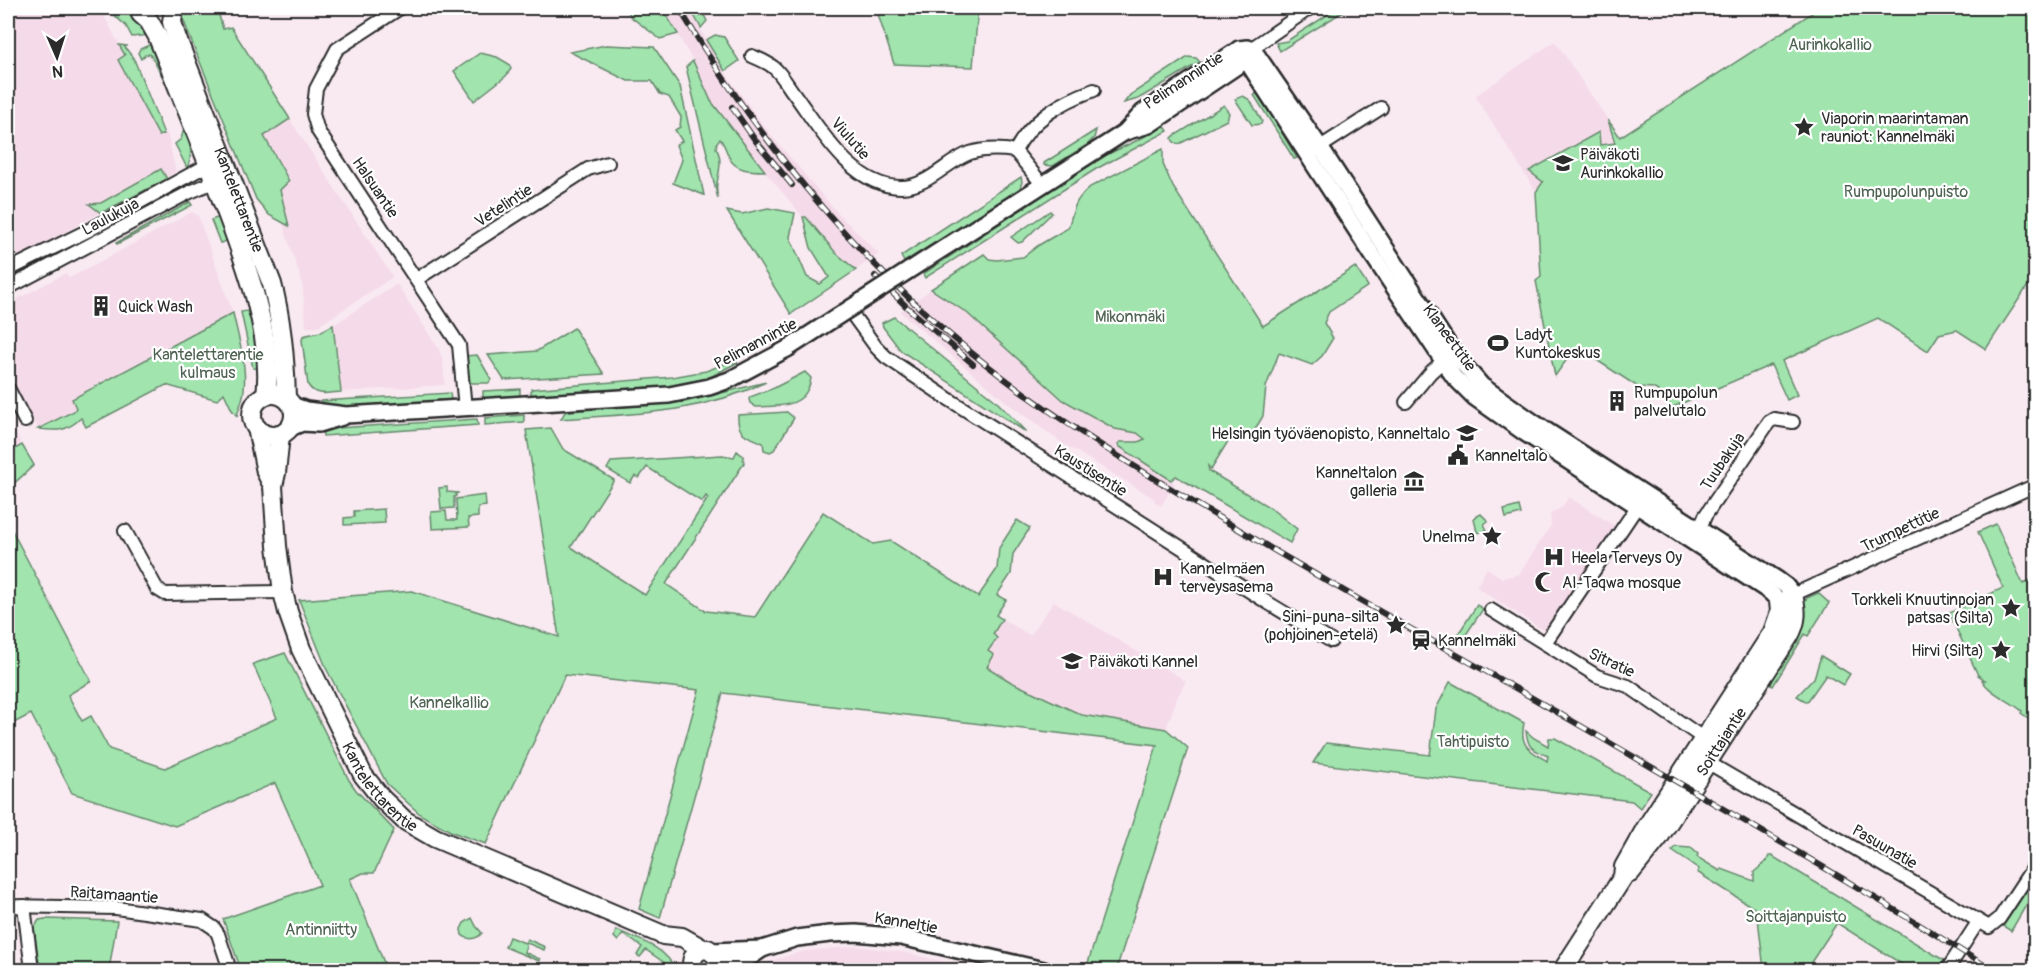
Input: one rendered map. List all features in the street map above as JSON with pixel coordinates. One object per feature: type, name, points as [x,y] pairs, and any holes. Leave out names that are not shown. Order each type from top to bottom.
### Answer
[{"type":"main road","points":[[136,11],[158,14],[173,8]]},
{"type":"main road","name":"Kantelettarentie","points":[[173,8],[174,29],[215,161]]},
{"type":"main road","name":"Kantelettarentie","points":[[136,11],[149,21],[157,35],[272,284],[276,299],[289,401]]},
{"type":"main road","name":"Kantelettarentie","points":[[222,178],[260,322],[269,373],[266,395]]},
{"type":"main road","points":[[276,394],[289,401],[294,417],[285,431],[267,435],[257,428],[254,423],[253,409],[256,403],[266,395],[276,394]]},
{"type":"main road","name":"Kantelettarentie","points":[[257,428],[266,472],[273,486]]},
{"type":"main road","name":"Kantelettarentie","points":[[285,431],[273,486],[283,592],[301,649],[363,775],[382,799],[404,820],[435,838],[663,935],[682,937],[698,962]]},
{"type":"main road","name":"Soittajantie","points":[[1563,970],[1623,877],[1633,872],[1659,837],[1706,751],[1794,628],[1797,611],[1786,598]]},
{"type":"main road","points":[[698,962],[720,960],[718,970]]},
{"type":"street","name":"Halsuantie","points":[[400,8],[336,49],[316,89],[313,114],[318,131],[459,345],[465,409]]},
{"type":"street","name":"Pelimannintie","points":[[289,401],[306,410],[346,415],[669,395],[729,380],[849,310],[1125,132],[1149,125],[1246,52],[1310,8]]},
{"type":"street","name":"Klaneettitie","points":[[1246,52],[1314,151],[1448,356],[1454,377],[1474,397],[1697,536],[1778,580],[1786,586],[1786,598]]},
{"type":"street","name":"Viulutie","points":[[752,56],[774,67],[842,157],[857,171],[879,183],[903,188],[917,185],[968,154],[997,149],[1015,151]]},
{"type":"street","points":[[1042,184],[1015,151],[1036,122],[1070,99],[1094,90]]},
{"type":"street","points":[[1314,151],[1381,108]]},
{"type":"street","name":"Laulukuja","points":[[8,270],[89,230],[215,161]]},
{"type":"street","name":"Vetelintie","points":[[417,279],[588,169],[608,163]]},
{"type":"street","name":"Laulukuja","points":[[8,288],[188,193],[222,178]]},
{"type":"street","name":"Kaustisentie","points":[[849,310],[886,357],[1331,641]]},
{"type":"street","points":[[1406,402],[1448,356]]},
{"type":"street","points":[[8,388],[25,421]]},
{"type":"street","name":"Pelimannintie","points":[[285,431],[302,423],[318,424],[346,415]]},
{"type":"street","name":"Tuubakuja","points":[[1697,536],[1705,516],[1769,422],[1774,419],[1793,422]]},
{"type":"street","name":"Trumpettitie","points":[[1786,598],[2036,485]]},
{"type":"street","points":[[1545,643],[1641,501]]},
{"type":"street","points":[[125,531],[157,589],[165,594],[283,592]]},
{"type":"street","name":"Sitratie","points":[[1491,610],[1597,676],[1628,686],[1706,751]]},
{"type":"street","name":"Pasuunatie","points":[[1706,751],[1978,922]]},
{"type":"street","points":[[1947,970],[1978,922],[1989,927],[1993,925],[2036,863]]},
{"type":"street","name":"Raitamaantie","points":[[8,906],[116,908],[202,920],[214,928],[230,970]]},
{"type":"street","points":[[24,906],[32,970]]},
{"type":"street","name":"Kanneltie","points":[[698,962],[762,949],[797,938],[856,933],[901,937],[1044,970]]},
{"type":"street","name":"Kanneltie","points":[[718,970],[752,956],[762,949]]},
{"type":"shaded area","points":[[8,8],[100,8],[120,46],[129,53],[118,61],[159,136],[167,132],[176,172],[8,263]]},
{"type":"shaded area","points":[[662,8],[690,8],[728,77],[766,129],[836,211],[879,254],[856,270],[836,253],[806,217],[803,217],[755,160],[711,101],[693,61]]},
{"type":"shaded area","name":"Päiväkoti Aurinkokallio","points":[[1555,41],[1608,120],[1616,143],[1541,277],[1536,192],[1475,96]]},
{"type":"shaded area","points":[[285,112],[393,277],[317,327],[306,327],[302,283],[253,132]]},
{"type":"shaded area","points":[[192,212],[198,215],[233,313],[72,398],[76,408],[74,411],[38,429],[8,370],[8,304],[66,273],[69,278]]},
{"type":"shaded area","points":[[397,284],[439,349],[443,361],[445,385],[341,392],[333,325]]},
{"type":"shaded area","points":[[931,289],[967,313],[1063,400],[1115,429],[1137,433],[1146,439],[1118,444],[1175,483],[1161,506],[1154,502],[1155,499],[1065,445],[1011,406],[900,312]]},
{"type":"shaded area","points":[[8,417],[22,445],[8,453]]},
{"type":"shaded area","points":[[1569,497],[1615,526],[1546,632],[1476,587],[1487,568],[1502,578],[1519,574],[1551,525],[1550,514],[1562,507]]},
{"type":"shaded area","name":"Päiväkoti Kannel","points":[[1054,601],[1186,681],[1166,729],[1082,715],[1011,682],[987,667],[994,656],[988,652],[992,634],[1002,619],[1030,635]]},
{"type":"shaded area","points":[[856,946],[903,952],[981,970],[771,970],[767,962],[804,951]]},
{"type":"green space","points":[[112,8],[129,14],[150,35],[132,37],[126,26],[113,14]]},
{"type":"green space","points":[[181,8],[217,8],[223,29],[231,27],[290,119],[264,136],[289,181],[280,190],[289,226],[269,215],[256,199],[189,35]]},
{"type":"green space","points":[[626,8],[662,8],[678,34],[660,39],[631,17]]},
{"type":"green space","points":[[690,8],[700,8],[707,21],[701,28]]},
{"type":"green space","points":[[876,8],[978,8],[973,67],[894,64]]},
{"type":"green space","points":[[1338,8],[1349,8],[1280,51],[1276,43],[1287,41]]},
{"type":"green space","name":"Rumpupolunpuisto","points":[[1809,8],[2035,8],[2035,275],[1986,349],[1957,330],[1939,334],[1928,351],[1878,318],[1782,361],[1797,395],[1787,400],[1771,365],[1671,408],[1666,396],[1653,388],[1638,387],[1578,348],[1573,351],[1555,376],[1536,281],[1541,277],[1536,192],[1543,182],[1529,171],[1599,132],[1600,145],[1615,143],[1608,120],[1620,137],[1812,13]]},
{"type":"green space","points":[[715,35],[724,37],[739,61],[725,71],[706,40]]},
{"type":"green space","points":[[156,42],[168,87],[150,54],[141,59],[138,53],[140,49]]},
{"type":"green space","points":[[119,45],[128,46],[124,46],[134,59],[164,134],[159,136],[118,60],[125,55]]},
{"type":"green space","points":[[606,45],[654,47],[680,86],[704,195],[673,183],[682,160],[676,145],[682,141],[675,130],[680,127],[681,117],[669,97],[660,94],[652,81],[628,81],[570,52]]},
{"type":"green space","points":[[480,53],[497,57],[509,64],[511,69],[506,76],[474,101],[454,71]]},
{"type":"green space","points":[[1188,57],[1196,58],[1200,62],[1138,99],[1124,103],[1130,95]]},
{"type":"green space","points":[[693,61],[711,101],[765,171],[739,168],[732,162],[720,139],[716,148],[720,161],[718,199],[686,67]]},
{"type":"green space","points":[[1258,93],[1297,158],[1294,159],[1254,95]]},
{"type":"green space","points":[[1243,96],[1250,100],[1262,121],[1261,124],[1252,125],[1235,99]]},
{"type":"green space","points":[[1224,105],[1229,113],[1227,120],[1181,143],[1177,144],[1173,141],[1174,136]]},
{"type":"green space","points":[[1164,125],[1168,131],[1096,169],[925,278],[923,274],[1100,158]]},
{"type":"green space","points":[[184,129],[190,148],[187,168],[175,144],[181,139]]},
{"type":"green space","points":[[1096,130],[1094,138],[1087,145],[1053,166],[1044,165],[1044,163]]},
{"type":"green space","name":"Mikonmäki","points":[[1163,149],[1163,164],[1173,187],[1263,326],[1355,267],[1368,286],[1329,312],[1324,323],[1333,338],[1322,356],[1312,365],[1279,353],[1266,387],[1263,416],[1251,436],[1230,438],[1211,469],[1208,466],[1209,471],[1269,507],[1297,529],[1290,543],[1176,476],[1171,480],[1120,447],[1118,444],[1120,442],[1138,442],[1145,439],[1137,433],[1115,429],[1063,400],[967,313],[931,289],[984,254],[989,259],[997,260],[1023,257],[1068,228],[1077,201],[1090,187]]},
{"type":"green space","points":[[161,169],[167,179],[101,213],[89,204],[101,203]]},
{"type":"green space","points":[[1021,177],[1019,191],[904,262],[901,256]]},
{"type":"green space","points":[[190,202],[192,205],[116,243]]},
{"type":"green space","points":[[768,208],[795,213],[790,237],[807,277],[820,284],[829,277],[811,248],[803,217],[806,217],[836,253],[856,270],[791,314],[727,211],[742,214]]},
{"type":"green space","points":[[1050,211],[1052,213],[1022,242],[1018,243],[1011,237]]},
{"type":"green space","points":[[223,216],[227,229],[227,241],[220,243],[211,220]]},
{"type":"green space","points":[[247,311],[255,331],[261,369],[253,368],[241,312]]},
{"type":"green space","name":"Kantelettarentie kulmaus","points":[[233,313],[242,351],[245,380],[237,416],[224,393],[217,400],[166,385],[86,427],[81,418],[61,430],[38,429],[74,411],[76,408],[72,399]]},
{"type":"green space","points":[[894,317],[997,402],[1026,432],[901,351],[882,323]]},
{"type":"green space","name":"Kantelettarentie kulmaus","points":[[333,325],[341,392],[318,393],[308,385],[302,340],[303,336],[320,332]]},
{"type":"green space","points":[[574,328],[604,374],[504,380],[488,355],[537,351]]},
{"type":"green space","points":[[477,355],[491,379],[489,383],[468,383],[465,356]]},
{"type":"green space","points":[[738,362],[701,382],[687,385],[531,395],[531,389],[672,377]]},
{"type":"green space","points":[[805,372],[811,378],[804,395],[798,400],[774,406],[756,407],[750,403],[750,397]]},
{"type":"green space","points":[[766,382],[716,401],[666,411],[561,419],[565,412],[570,411],[685,402]]},
{"type":"green space","points":[[520,389],[520,396],[483,398],[483,391]]},
{"type":"green space","points":[[450,393],[451,400],[321,408],[321,401]]},
{"type":"green space","points":[[787,412],[794,418],[774,450],[770,452],[764,450],[763,443],[744,434],[739,427],[738,415]]},
{"type":"green space","points":[[524,415],[524,422],[485,425],[485,418]]},
{"type":"green space","points":[[477,419],[478,425],[323,436],[322,429]]},
{"type":"green space","name":"Kannelkallio","points":[[551,428],[563,449],[614,480],[571,547],[645,595],[708,498],[706,496],[702,502],[647,467],[639,478],[635,476],[630,483],[607,469],[611,462],[722,455],[734,457],[737,451],[743,456],[744,463],[666,584],[706,611],[755,617],[823,512],[873,544],[891,541],[978,597],[997,569],[999,548],[1017,520],[1030,528],[1013,554],[1011,574],[997,595],[1006,600],[996,615],[1002,619],[993,634],[997,638],[988,651],[994,655],[987,667],[1011,682],[1082,715],[1166,729],[1188,748],[1116,970],[1086,969],[1157,745],[723,693],[660,918],[639,909],[699,690],[565,675],[486,844],[452,832],[421,815],[387,784],[327,670],[299,600],[412,591],[559,637],[526,430]]},
{"type":"green space","points":[[22,445],[34,465],[8,489],[8,453]]},
{"type":"green space","points":[[447,487],[447,492],[459,493],[456,493],[454,497],[454,508],[441,509],[439,488]]},
{"type":"green space","points":[[485,495],[486,506],[478,507],[478,517],[468,518],[469,527],[432,529],[431,512],[446,511],[447,520],[457,520],[456,499]]},
{"type":"green space","points":[[1519,506],[1521,514],[1506,518],[1504,510]]},
{"type":"green space","points":[[384,509],[385,523],[344,525],[344,518],[354,517],[354,511]]},
{"type":"green space","points":[[1481,514],[1488,521],[1484,524],[1487,530],[1477,533],[1474,518]]},
{"type":"green space","name":"Antinniitty","points":[[8,523],[91,681],[68,695],[82,721],[91,716],[109,749],[165,768],[277,718],[253,664],[285,653],[349,780],[394,830],[374,873],[363,873],[350,879],[387,970],[241,970],[223,919],[320,885],[275,783],[175,826],[72,793],[31,714],[8,726]]},
{"type":"green space","points":[[1996,524],[2023,584],[2035,578],[2036,719],[2031,720],[2017,707],[1995,693],[1978,675],[1949,613],[2003,588],[1978,532]]},
{"type":"green space","points":[[1818,593],[1829,603],[1808,636],[1805,634],[1773,686],[1771,685],[1775,666],[1803,603],[1807,598]]},
{"type":"green space","points":[[1477,605],[1483,609],[1461,642],[1455,639]]},
{"type":"green space","points":[[1821,656],[1850,674],[1843,685],[1826,675],[1807,702],[1797,696],[1814,678]]},
{"type":"green space","name":"Tahtipuisto","points":[[1450,682],[1524,723],[1524,742],[1535,754],[1547,761],[1548,756],[1530,745],[1526,731],[1548,746],[1549,738],[1555,738],[1651,792],[1640,808],[1632,801],[1313,763],[1326,743],[1430,755],[1436,709]]},
{"type":"green space","name":"Soittajanpuisto","points":[[1676,847],[1691,848],[1698,854],[1697,857],[1720,871],[1722,869],[1754,881],[1754,872],[1766,862],[1769,856],[1772,856],[1960,970],[1911,970],[1837,923],[1806,970],[1764,970],[1757,910],[1697,872],[1699,869],[1672,851]]},
{"type":"green space","points":[[2035,878],[2035,890],[2011,931],[2003,926]]},
{"type":"green space","points":[[472,918],[482,933],[470,939],[462,935],[461,929],[464,923]]},
{"type":"green space","points":[[39,920],[117,921],[109,970],[40,970],[34,928]]},
{"type":"green space","points":[[616,930],[658,950],[671,962],[675,970],[646,950],[640,957],[637,955],[642,947],[623,934],[618,941],[614,937]]},
{"type":"green space","points":[[509,937],[525,943],[527,939],[545,947],[544,950],[527,943],[524,952],[540,959],[539,961],[505,947]]},
{"type":"railway","points":[[679,8],[747,111],[824,209],[910,299],[1005,379],[1116,455],[1251,536],[1785,845],[1992,970]]},
{"type":"railway","points":[[732,107],[755,140],[792,185]]},
{"type":"railway","points":[[875,276],[973,364]]},
{"type":"place","name":"Viaporin maarintaman rauniot: Kannelmäki","points":[[1804,127]]},
{"type":"place","name":"Päiväkoti Aurinkokallio","points":[[1563,163]]},
{"type":"place","name":"Quick Wash","points":[[101,306]]},
{"type":"place","name":"Ladyt Kuntokeskus","points":[[1498,343]]},
{"type":"place","name":"Rumpupolun palvelutalo","points":[[1617,401]]},
{"type":"place","name":"Helsingin työväenopisto, Kanneltalo","points":[[1467,433]]},
{"type":"place","name":"Kanneltalo","points":[[1458,455]]},
{"type":"place","name":"Kanneltalon galleria","points":[[1414,481]]},
{"type":"place","name":"Unelma","points":[[1492,536]]},
{"type":"place","name":"Heela Terveys Oy","points":[[1554,557]]},
{"type":"place","name":"Kannelmäen terveysasema","points":[[1163,577]]},
{"type":"place","name":"Al-Taqwa mosque","points":[[1545,582]]},
{"type":"place","name":"Torkkeli Knuutinpojan patsas (Silta)","points":[[2011,608]]},
{"type":"place","name":"Sini-puna-silta (pohjoinen-etelä)","points":[[1396,625]]},
{"type":"place","name":"Kannelmäki","points":[[1421,640]]},
{"type":"place","name":"Hirvi (Silta)","points":[[2001,650]]},
{"type":"place","name":"Päiväkoti Kannel","points":[[1072,661]]},
{"type":"park label","name":"Aurinkokallio","points":[[1830,44]]}]
